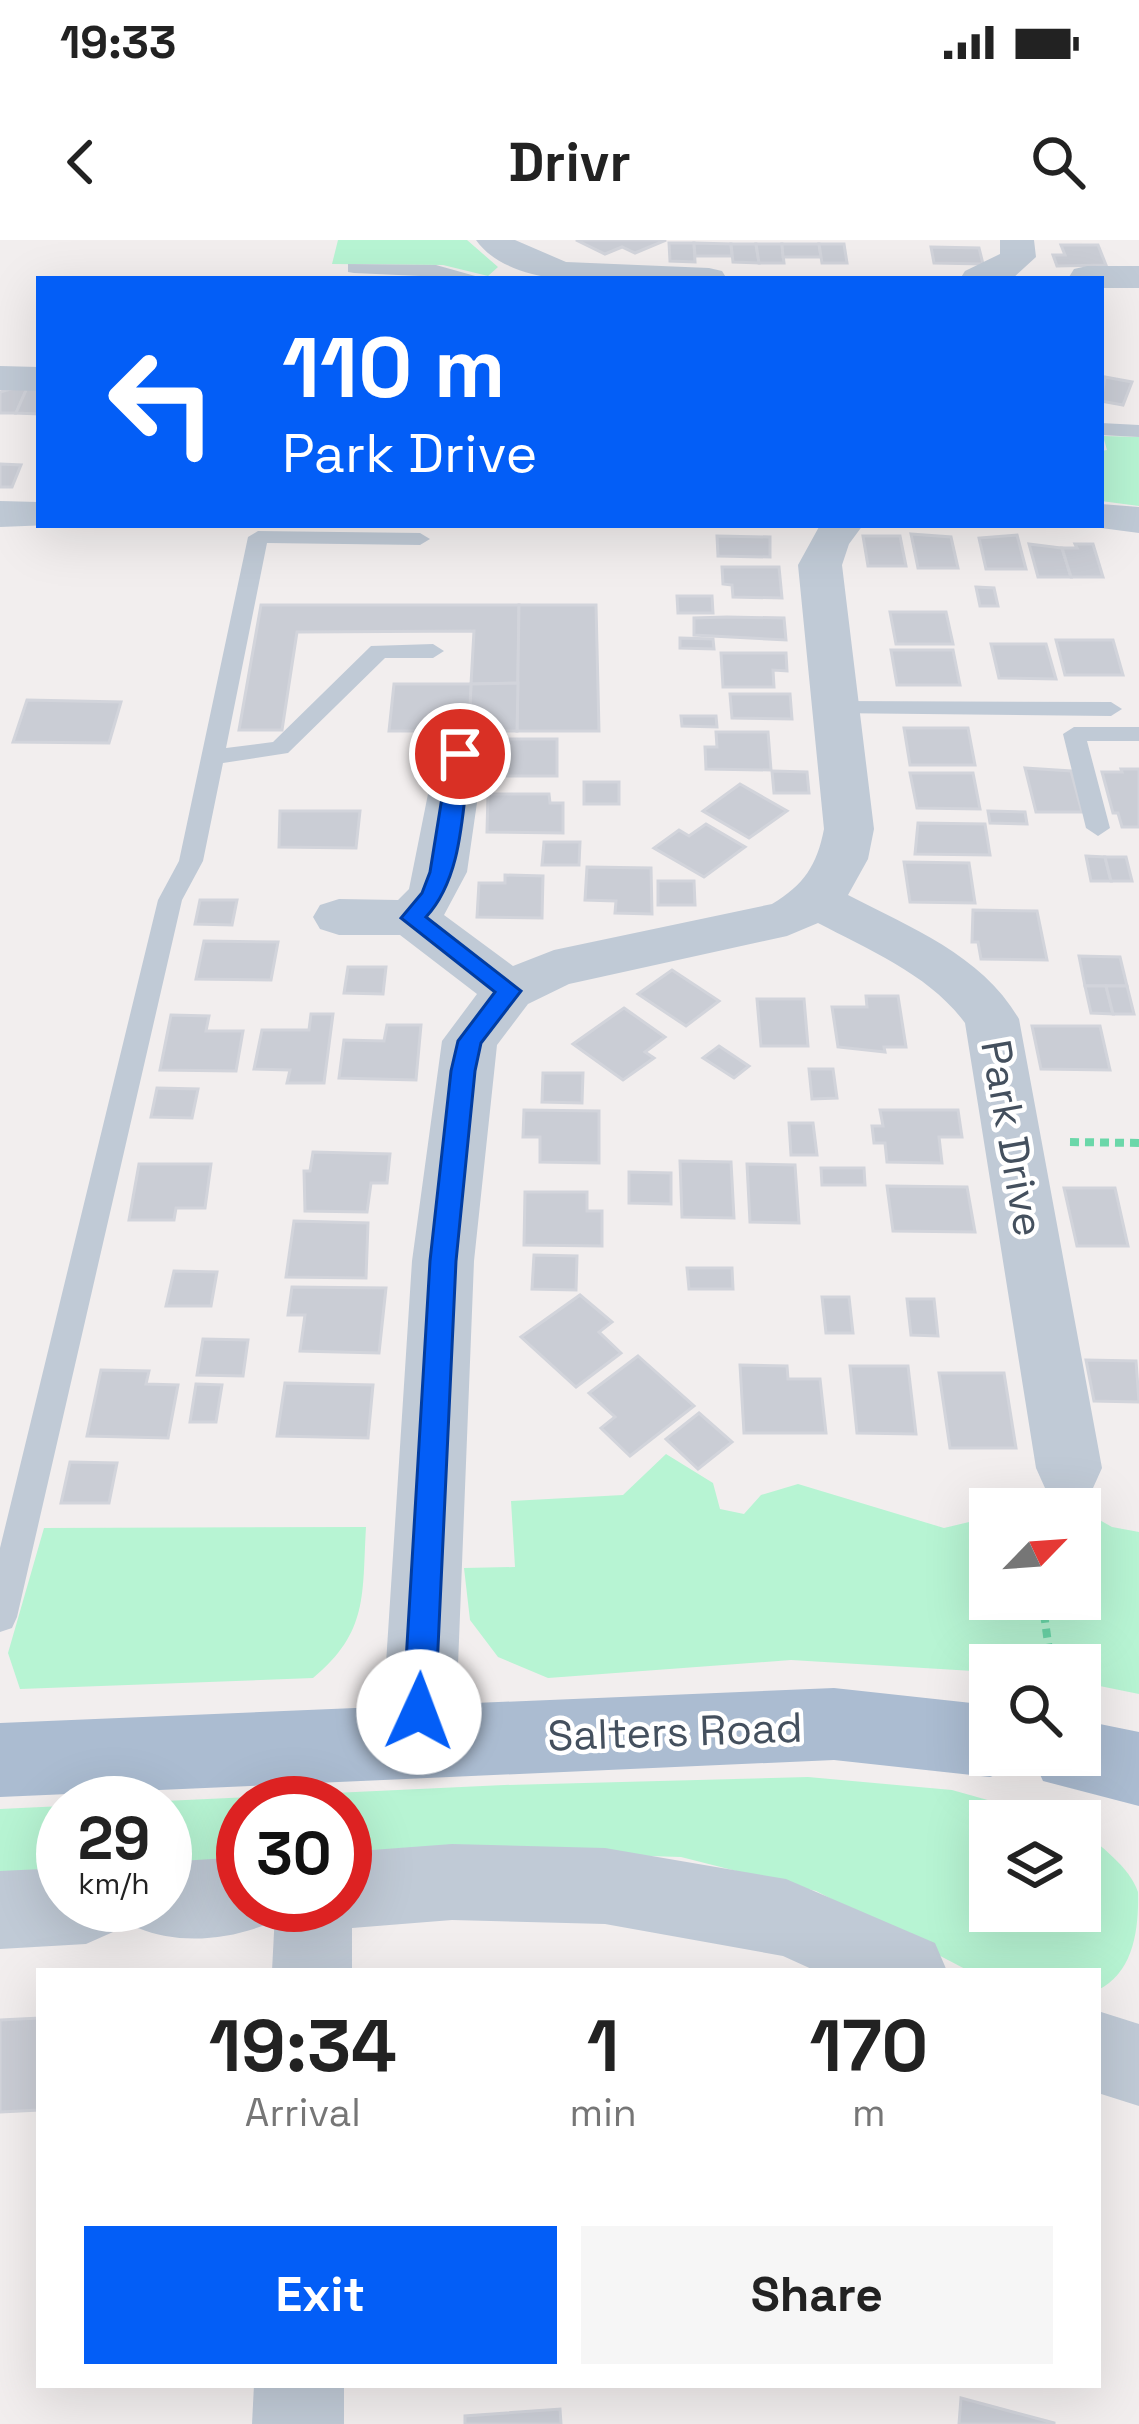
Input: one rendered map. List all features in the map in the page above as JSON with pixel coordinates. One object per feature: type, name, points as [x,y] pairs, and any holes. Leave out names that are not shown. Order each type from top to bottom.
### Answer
[{"type":"main road","name":"Salters Road","points":[[0,1760],[834,1724],[969,1739]]},
{"type":"main road","points":[[1101,1761],[1139,1768]]},
{"type":"street","points":[[494,240],[520,272],[588,276]]},
{"type":"street","points":[[985,276],[1011,265],[1018,257],[1017,240]]},
{"type":"street","points":[[1104,277],[1139,277]]},
{"type":"street","points":[[0,378],[36,379]]},
{"type":"street","points":[[0,514],[36,515]]},
{"type":"street","points":[[1104,517],[1139,520]]},
{"type":"street","points":[[418,1741],[443,1261],[470,1041],[509,991],[554,969],[742,931],[787,918],[818,902],[845,857],[849,829],[820,565],[828,542],[840,528]]},
{"type":"street","points":[[412,918],[432,896],[441,872],[460,754]]},
{"type":"street","name":"Park Drive","points":[[818,902],[958,980],[980,998],[992,1019],[1070,1468]]},
{"type":"street","points":[[339,916],[412,918],[509,991]]},
{"type":"street","points":[[372,1888],[452,1882],[605,1886],[786,1918],[900,1968]]},
{"type":"street","points":[[0,1910],[36,1908]]},
{"type":"street","points":[[312,1968],[313,1932]]},
{"type":"street","points":[[1101,2053],[1139,2065]]},
{"type":"street","points":[[298,2424],[299,2388]]},
{"type":"lane","points":[[354,268],[436,270],[463,276]]},
{"type":"lane","points":[[1104,429],[1139,431]]},
{"type":"lane","points":[[0,1617],[170,900],[191,861],[258,537],[419,539]]},
{"type":"lane","points":[[212,757],[280,748],[379,651],[433,651]]},
{"type":"lane","points":[[836,708],[1111,709]]},
{"type":"lane","points":[[1098,828],[1073,734],[1139,734]]},
{"type":"path","points":[[1014,1142],[1139,1143]]},
{"type":"green space","points":[[338,240],[467,240],[498,267],[488,276],[443,265],[332,264]]},
{"type":"green space","points":[[1104,436],[1139,437],[1139,506],[1104,501]]},
{"type":"green space","points":[[666,1454],[713,1483],[720,1509],[744,1514],[761,1495],[798,1484],[944,1528],[969,1522],[969,1620],[1101,1620],[1101,1521],[1139,1532],[1139,1694],[1101,1686],[1101,1644],[969,1644],[969,1671],[791,1660],[548,1678],[498,1657],[470,1620],[464,1568],[515,1567],[511,1501],[623,1495]]},
{"type":"green space","points":[[366,1527],[362,1592],[353,1628],[313,1678],[20,1689],[8,1653],[44,1528]]},
{"type":"green space","points":[[808,1777],[952,1790],[988,1800],[969,1800],[969,1932],[1101,1932],[1101,1846],[1121,1865],[1138,1892],[1135,1936],[1119,1973],[1101,1988],[1101,1968],[963,1968],[816,1891],[681,1857],[465,1850],[372,1856],[372,1791]]},
{"type":"green space","points":[[216,1799],[216,1867],[192,1869],[192,1800]]},
{"type":"green space","points":[[36,1807],[36,1880],[0,1882],[0,1809]]},
{"type":"building","points":[[576,240],[666,240],[635,253],[622,247],[605,254]]},
{"type":"building","points":[[669,243],[694,243],[695,262],[670,261]]},
{"type":"building","points":[[694,243],[731,244],[732,256],[695,256]]},
{"type":"building","points":[[731,244],[756,244],[759,263],[733,262]]},
{"type":"building","points":[[756,244],[782,244],[784,263],[759,263]]},
{"type":"building","points":[[782,244],[819,244],[821,257],[783,257]]},
{"type":"building","points":[[819,244],[844,244],[847,263],[822,263]]},
{"type":"building","points":[[1061,245],[1098,245],[1106,265],[1057,266],[1053,255],[1065,255]]},
{"type":"building","points":[[931,247],[979,248],[983,264],[934,263]]},
{"type":"building","points":[[1105,377],[1132,382],[1123,405],[1104,402]]},
{"type":"building","points":[[27,388],[16,413],[0,413],[0,392]]},
{"type":"building","points":[[27,388],[36,388],[36,414],[16,413]]},
{"type":"building","points":[[0,464],[21,465],[12,487],[0,487]]},
{"type":"building","points":[[911,534],[951,537],[958,568],[918,568]]},
{"type":"building","points":[[1017,535],[1026,569],[986,569],[979,538]]},
{"type":"building","points":[[717,536],[770,537],[770,557],[718,556]]},
{"type":"building","points":[[863,536],[900,536],[906,566],[868,566]]},
{"type":"building","points":[[1029,544],[1062,548],[1071,577],[1038,577]]},
{"type":"building","points":[[1075,544],[1093,544],[1103,577],[1071,577],[1062,548],[1077,548]]},
{"type":"building","points":[[722,567],[779,567],[782,598],[733,597],[732,585],[723,584]]},
{"type":"building","points":[[976,587],[994,588],[998,606],[980,606]]},
{"type":"building","points":[[677,596],[712,596],[713,613],[678,613]]},
{"type":"building","points":[[261,605],[519,605],[518,683],[471,684],[474,631],[297,632],[282,730],[239,730]]},
{"type":"building","points":[[519,605],[596,605],[599,731],[517,731]]},
{"type":"building","points":[[890,612],[946,612],[953,644],[896,644]]},
{"type":"building","points":[[694,618],[784,618],[786,640],[694,635]]},
{"type":"building","points":[[680,638],[713,639],[714,649],[680,648]]},
{"type":"building","points":[[1056,640],[1113,640],[1123,675],[1065,675]]},
{"type":"building","points":[[991,644],[1046,644],[1056,679],[999,678]]},
{"type":"building","points":[[891,650],[953,650],[960,685],[897,685]]},
{"type":"building","points":[[721,653],[786,653],[787,671],[773,670],[774,687],[723,687]]},
{"type":"building","points":[[518,683],[517,731],[469,731],[471,684]]},
{"type":"building","points":[[394,684],[471,684],[469,731],[389,731]]},
{"type":"building","points":[[730,694],[790,694],[792,719],[732,718]]},
{"type":"building","points":[[27,700],[121,702],[109,743],[13,742]]},
{"type":"building","points":[[681,716],[716,716],[717,727],[682,726]]},
{"type":"building","points":[[904,728],[968,728],[975,765],[910,765]]},
{"type":"building","points":[[716,732],[768,732],[771,770],[706,769],[705,747],[717,747]]},
{"type":"building","points":[[492,739],[557,739],[557,776],[507,776],[506,759],[491,759]]},
{"type":"building","points":[[1025,768],[1071,771],[1082,812],[1036,812]]},
{"type":"building","points":[[1139,769],[1139,827],[1122,827],[1118,813],[1113,813],[1102,772]]},
{"type":"building","points":[[772,771],[807,772],[809,793],[774,793]]},
{"type":"building","points":[[910,773],[973,773],[980,809],[917,808]]},
{"type":"building","points":[[584,782],[619,782],[619,804],[584,804]]},
{"type":"building","points":[[740,784],[787,811],[749,838],[703,811]]},
{"type":"building","points":[[488,794],[549,794],[550,803],[563,803],[563,833],[487,832]]},
{"type":"building","points":[[280,811],[360,811],[356,848],[279,847]]},
{"type":"building","points":[[988,811],[1025,812],[1027,824],[990,823]]},
{"type":"building","points":[[918,823],[985,824],[990,855],[915,854]]},
{"type":"building","points":[[706,824],[745,847],[704,877],[654,848],[679,830],[689,836]]},
{"type":"building","points":[[544,842],[580,842],[579,865],[542,865]]},
{"type":"building","points":[[1086,856],[1105,857],[1111,881],[1091,881]]},
{"type":"building","points":[[1105,857],[1126,857],[1132,881],[1111,881]]},
{"type":"building","points":[[904,862],[969,863],[975,903],[910,902]]},
{"type":"building","points":[[587,867],[651,868],[652,914],[615,913],[616,901],[585,900]]},
{"type":"building","points":[[505,875],[543,876],[542,918],[477,917],[479,883],[505,883]]},
{"type":"building","points":[[658,881],[694,881],[695,905],[658,905]]},
{"type":"building","points":[[200,900],[237,900],[232,925],[195,924]]},
{"type":"building","points":[[973,910],[1037,911],[1047,960],[981,959],[978,942],[972,942]]},
{"type":"building","points":[[204,941],[278,942],[271,980],[196,979]]},
{"type":"building","points":[[1079,956],[1120,957],[1127,986],[1085,986]]},
{"type":"building","points":[[348,967],[386,967],[383,994],[344,993]]},
{"type":"building","points":[[672,970],[719,1001],[686,1026],[638,994]]},
{"type":"building","points":[[1085,986],[1106,986],[1113,1014],[1091,1013]]},
{"type":"building","points":[[1106,986],[1127,986],[1134,1014],[1113,1014]]},
{"type":"building","points":[[866,996],[898,996],[906,1047],[884,1047],[885,1052],[838,1047],[832,1007],[867,1007]]},
{"type":"building","points":[[757,999],[804,999],[808,1046],[761,1046]]},
{"type":"building","points":[[624,1008],[665,1037],[645,1052],[654,1058],[623,1080],[573,1044]]},
{"type":"building","points":[[311,1014],[333,1014],[324,1083],[287,1083],[290,1070],[254,1069],[262,1030],[309,1030]]},
{"type":"building","points":[[171,1015],[209,1016],[206,1031],[243,1031],[236,1071],[160,1070]]},
{"type":"building","points":[[387,1025],[421,1025],[416,1080],[339,1078],[344,1040],[384,1041]]},
{"type":"building","points":[[1032,1026],[1100,1026],[1110,1070],[1041,1069]]},
{"type":"building","points":[[719,1046],[749,1066],[734,1078],[703,1058]]},
{"type":"building","points":[[809,1069],[833,1069],[837,1098],[812,1099]]},
{"type":"building","points":[[543,1073],[583,1073],[582,1103],[542,1102]]},
{"type":"building","points":[[157,1088],[198,1089],[192,1118],[151,1117]]},
{"type":"building","points":[[524,1110],[599,1111],[599,1163],[540,1162],[540,1137],[523,1137]]},
{"type":"building","points":[[880,1110],[958,1110],[962,1137],[939,1137],[942,1163],[887,1162],[885,1143],[874,1143],[872,1126],[883,1126]]},
{"type":"building","points":[[789,1123],[813,1123],[817,1155],[791,1155]]},
{"type":"building","points":[[313,1152],[390,1154],[387,1183],[371,1183],[367,1212],[305,1211],[304,1171],[310,1171]]},
{"type":"building","points":[[680,1161],[731,1162],[734,1218],[682,1217]]},
{"type":"building","points":[[139,1164],[211,1164],[205,1208],[176,1208],[174,1220],[129,1220]]},
{"type":"building","points":[[747,1164],[795,1165],[799,1223],[750,1222]]},
{"type":"building","points":[[821,1168],[864,1168],[865,1185],[822,1185]]},
{"type":"building","points":[[629,1172],[671,1173],[671,1204],[629,1203]]},
{"type":"building","points":[[887,1186],[967,1187],[975,1232],[893,1231]]},
{"type":"building","points":[[1064,1188],[1115,1188],[1128,1246],[1077,1246]]},
{"type":"building","points":[[525,1192],[587,1192],[587,1211],[602,1211],[602,1246],[524,1245]]},
{"type":"building","points":[[294,1221],[368,1223],[366,1278],[286,1277]]},
{"type":"building","points":[[534,1255],[577,1256],[576,1290],[532,1289]]},
{"type":"building","points":[[687,1268],[732,1268],[733,1289],[689,1289]]},
{"type":"building","points":[[174,1271],[217,1272],[211,1306],[166,1306]]},
{"type":"building","points":[[292,1287],[386,1288],[379,1353],[300,1351],[305,1315],[288,1315]]},
{"type":"building","points":[[580,1295],[612,1322],[599,1332],[621,1353],[576,1387],[521,1337]]},
{"type":"building","points":[[822,1297],[849,1297],[853,1333],[826,1333]]},
{"type":"building","points":[[907,1299],[934,1299],[938,1336],[911,1335]]},
{"type":"building","points":[[203,1339],[248,1340],[243,1376],[197,1375]]},
{"type":"building","points":[[638,1356],[694,1406],[630,1456],[601,1428],[615,1417],[589,1393]]},
{"type":"building","points":[[1086,1360],[1136,1361],[1139,1402],[1094,1401]]},
{"type":"building","points":[[740,1365],[787,1366],[788,1379],[820,1379],[826,1433],[744,1433]]},
{"type":"building","points":[[850,1366],[908,1366],[916,1434],[857,1433]]},
{"type":"building","points":[[101,1370],[149,1371],[146,1384],[178,1385],[168,1438],[87,1436]]},
{"type":"building","points":[[939,1373],[1004,1373],[1016,1448],[950,1448]]},
{"type":"building","points":[[285,1383],[373,1385],[368,1438],[277,1436]]},
{"type":"building","points":[[196,1384],[222,1385],[216,1422],[190,1422]]},
{"type":"building","points":[[699,1413],[732,1442],[698,1469],[666,1439]]},
{"type":"building","points":[[70,1462],[117,1463],[109,1503],[61,1503]]},
{"type":"building","points":[[36,2018],[36,2110],[0,2112],[0,2020]]},
{"type":"building","points":[[961,2398],[1054,2423],[1054,2424],[959,2424]]},
{"type":"building","points":[[560,2409],[561,2424],[465,2424],[465,2416]]},
{"type":"route","points":[[419,1712],[443,1261],[463,1071],[470,1041],[484,1017],[509,991],[412,918],[432,896],[441,872],[460,754]]}]
